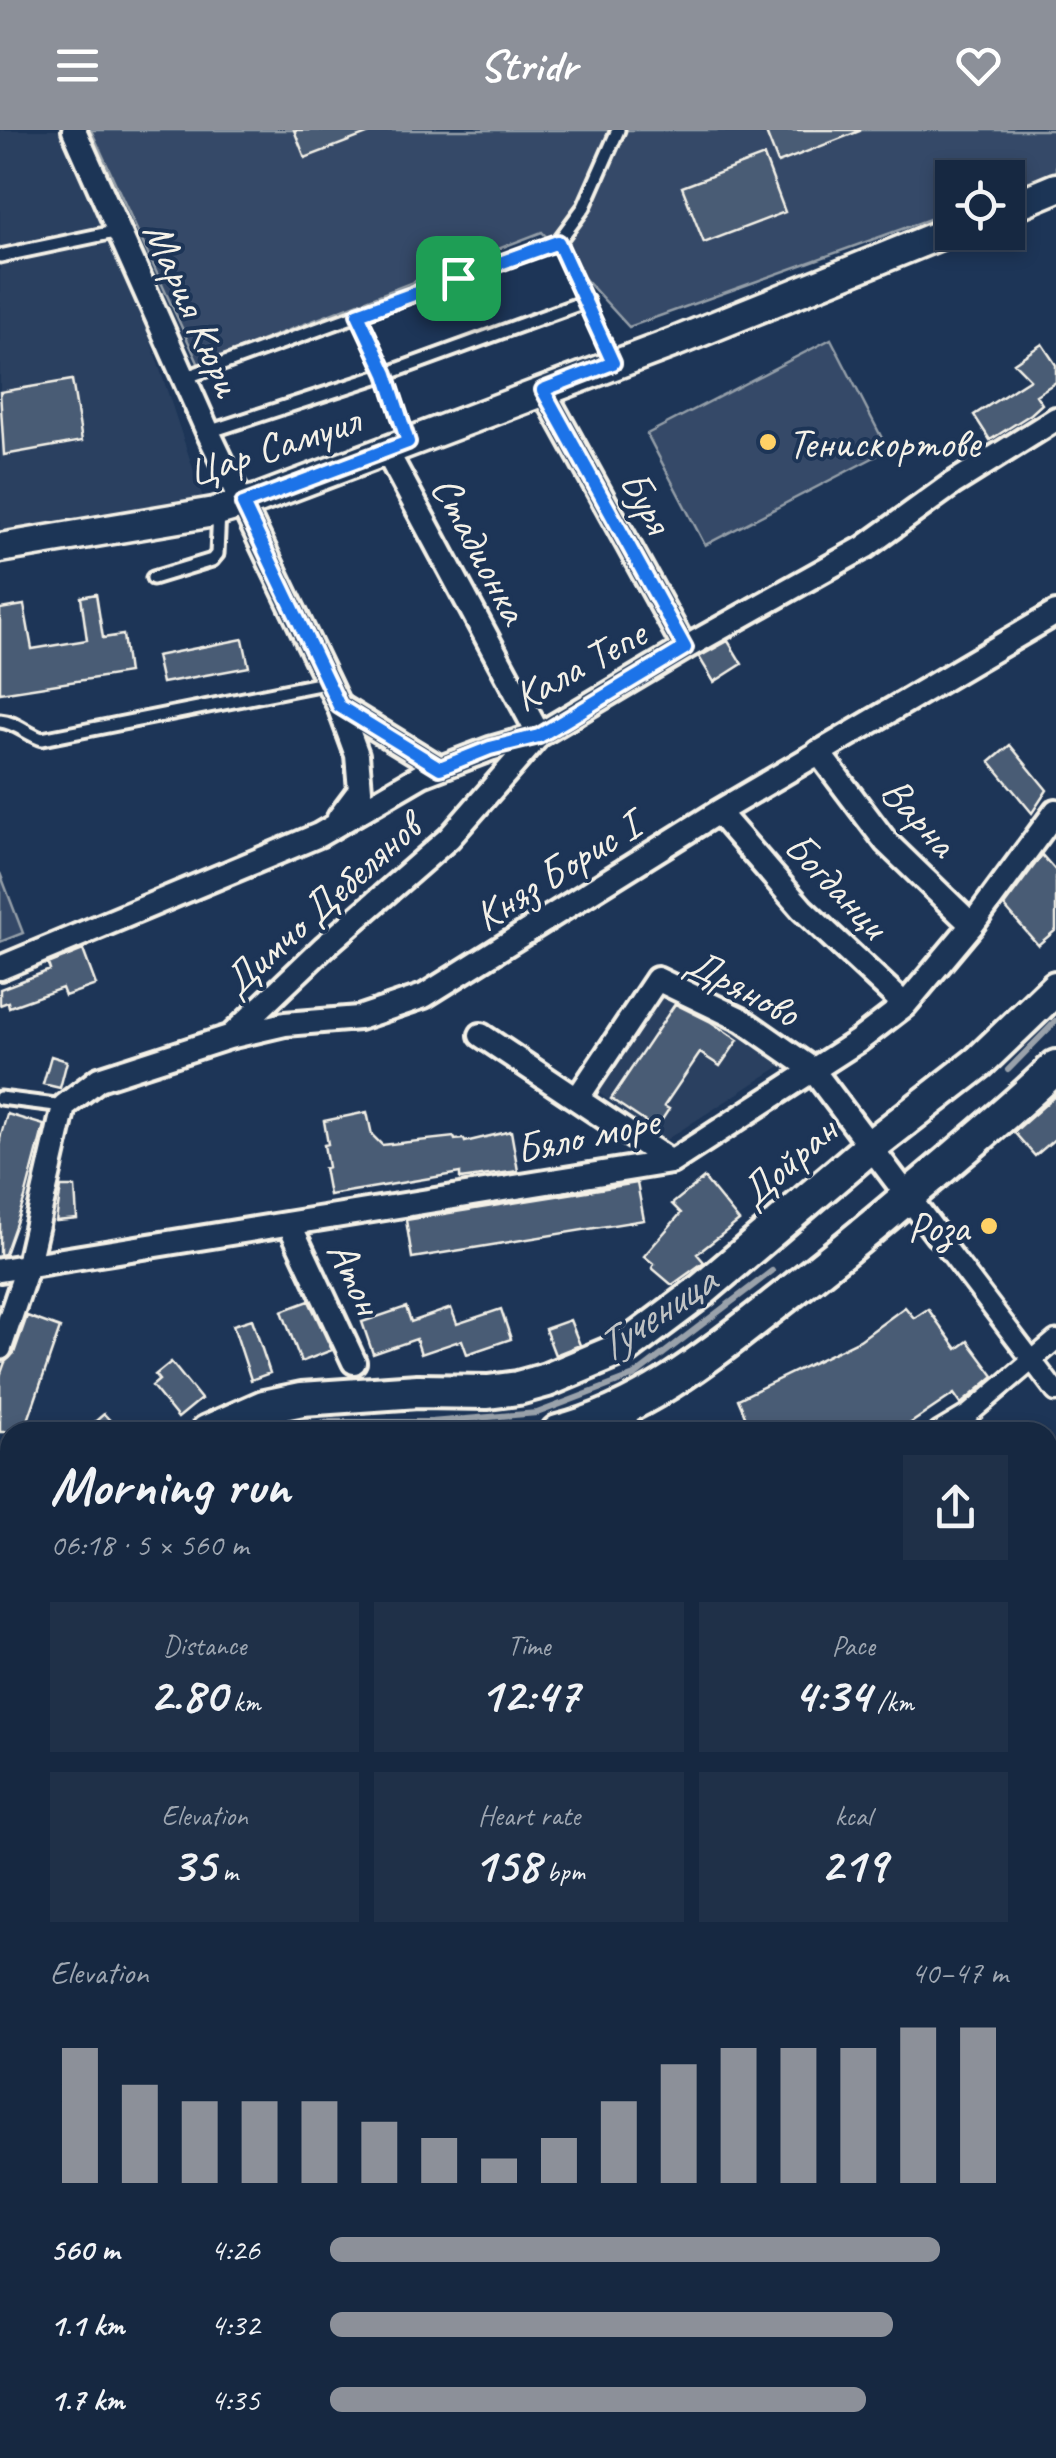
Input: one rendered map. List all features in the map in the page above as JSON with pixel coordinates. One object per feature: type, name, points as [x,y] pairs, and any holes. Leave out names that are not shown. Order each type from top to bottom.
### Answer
[{"type":"main road","name":"Дойран","points":[[230,1422],[264,1407],[302,1399],[488,1392],[547,1380],[626,1347],[688,1302],[871,1146],[980,1062],[1056,988]]},
{"type":"main road","points":[[628,1422],[908,1196],[1056,1067]]},
{"type":"street","name":"Мария Кюри","points":[[74,130],[208,432],[231,507],[328,682],[357,755],[360,790],[346,812],[319,834]]},
{"type":"street","points":[[1025,201],[1056,188]]},
{"type":"street","name":"Цар Самуил","points":[[0,548],[231,507],[676,342],[935,237]]},
{"type":"street","name":"Буря","points":[[543,390],[685,648]]},
{"type":"street","name":"Кала Тепе","points":[[0,968],[319,834],[422,775],[490,748],[539,736],[866,546],[952,484],[1056,418]]},
{"type":"street","name":"Стадионка","points":[[397,446],[539,736]]},
{"type":"street","name":"Княз Борис I","points":[[64,1106],[98,1079],[230,1037],[285,1024],[359,1018],[424,996],[718,812],[1056,613]]},
{"type":"street","points":[[339,706],[440,768]]},
{"type":"street","name":"Димчо Дебелянов","points":[[230,1037],[449,838],[539,736]]},
{"type":"street","name":"Варна","points":[[818,752],[886,842],[972,924]]},
{"type":"street","name":"Бяло море","points":[[0,1270],[671,1162],[858,1042],[905,1005],[972,924],[1056,811]]},
{"type":"street","name":"Богданци","points":[[718,812],[802,910],[905,1005]]},
{"type":"street","name":"Дряново","points":[[577,1099],[657,979],[742,1020],[812,1069]]},
{"type":"street","points":[[481,1035],[671,1162]]},
{"type":"street","points":[[812,1069],[1056,1392]]},
{"type":"street","points":[[0,1348],[27,1268],[64,1106]]},
{"type":"street","name":"Атон","points":[[290,1225],[354,1362]]},
{"type":"street","points":[[956,1422],[1056,1340]]},
{"type":"lane","points":[[184,378],[558,242],[584,207],[618,130]]},
{"type":"lane","points":[[0,256],[119,231]]},
{"type":"lane","points":[[558,242],[613,363]]},
{"type":"lane","points":[[208,432],[386,374],[587,301]]},
{"type":"lane","points":[[358,314],[386,374],[397,446]]},
{"type":"lane","points":[[153,578],[212,560],[231,507]]},
{"type":"lane","points":[[0,721],[13,722],[26,734],[42,739],[328,682]]},
{"type":"lane","points":[[0,1098],[64,1106]]},
{"type":"shaded area","points":[[0,130],[65,130],[120,250],[205,504],[0,542]]},
{"type":"shaded area","points":[[91,130],[1056,130],[1056,174],[1025,185],[1025,160],[935,160],[935,217],[629,327],[542,232],[199,365]]},
{"type":"shaded area","name":"Тенискортове","points":[[831,339],[888,450],[705,545],[647,434]]},
{"type":"shaded area","points":[[0,873],[23,933],[0,942]]},
{"type":"shaded area","points":[[659,989],[729,1020],[785,1063],[664,1141],[596,1091]]},
{"type":"building","points":[[294,130],[375,130],[375,131],[305,158]]},
{"type":"building","points":[[765,130],[860,130],[860,131],[778,163]]},
{"type":"building","points":[[764,156],[785,212],[704,243],[682,187]]},
{"type":"building","points":[[1042,344],[1056,365],[1056,382],[1036,395],[1042,404],[1031,414],[990,440],[974,415],[1030,379],[1014,363]]},
{"type":"building","points":[[72,380],[82,441],[4,455],[0,392]]},
{"type":"building","points":[[96,594],[103,638],[123,635],[128,673],[0,693],[0,609],[24,605],[32,649],[87,640],[81,597]]},
{"type":"building","points":[[243,639],[249,667],[162,683],[156,656]]},
{"type":"building","points":[[728,641],[742,664],[714,682],[699,657]]},
{"type":"building","points":[[1010,745],[1047,790],[1032,813],[990,762]]},
{"type":"building","points":[[1042,855],[1056,871],[1056,930],[1038,945],[1004,906]]},
{"type":"building","points":[[83,950],[96,985],[65,996],[62,988],[9,1007],[8,1002],[0,1005],[0,989],[50,970],[48,964]]},
{"type":"building","points":[[675,1004],[738,1040],[720,1066],[700,1053],[664,1106],[669,1109],[656,1129],[611,1099]]},
{"type":"building","points":[[51,1056],[67,1061],[60,1088],[43,1084]]},
{"type":"building","points":[[1056,1095],[1056,1138],[1035,1156],[1014,1132]]},
{"type":"building","points":[[367,1112],[372,1135],[382,1145],[454,1137],[465,1142],[511,1131],[518,1171],[460,1179],[460,1173],[329,1195],[324,1168],[328,1167],[324,1145],[328,1144],[324,1121]]},
{"type":"building","points":[[7,1114],[44,1125],[25,1198],[5,1254],[0,1255],[0,1138]]},
{"type":"building","points":[[704,1178],[739,1221],[697,1254],[704,1262],[672,1285],[644,1256],[681,1213],[672,1204]]},
{"type":"building","points":[[637,1183],[644,1220],[412,1258],[406,1220]]},
{"type":"building","points":[[61,1187],[75,1187],[77,1219],[56,1221]]},
{"type":"building","points":[[309,1301],[332,1350],[301,1362],[282,1311]]},
{"type":"building","points":[[406,1307],[411,1322],[451,1308],[457,1324],[501,1309],[511,1339],[467,1354],[462,1340],[421,1354],[416,1339],[373,1354],[362,1322]]},
{"type":"building","points":[[905,1307],[914,1318],[928,1309],[957,1349],[968,1341],[994,1376],[961,1404],[954,1394],[912,1422],[748,1422],[738,1399],[860,1340]]},
{"type":"building","points":[[27,1316],[60,1328],[27,1422],[0,1422],[0,1376],[5,1362],[14,1353]]},
{"type":"building","points":[[252,1319],[270,1373],[251,1380],[233,1325]]},
{"type":"building","points":[[570,1320],[580,1345],[555,1355],[545,1329]]},
{"type":"building","points":[[171,1362],[201,1399],[178,1418],[152,1386],[159,1380],[155,1375]]},
{"type":"building","points":[[104,1414],[112,1422],[95,1422]]},
{"type":"waterway","name":"Тученица","points":[[1008,1070],[1056,1021]]},
{"type":"waterway","name":"Тученица","points":[[431,1422],[537,1413],[634,1376],[772,1271]]},
{"type":"waterway","name":"Тученица","points":[[331,1422],[431,1422]]},
{"type":"place","name":"Тенискортове","points":[[768,442]]},
{"type":"place","name":"Роза","points":[[989,1226]]},
{"type":"route","points":[[558,242],[613,363],[543,390],[685,648],[539,736],[490,748],[440,768],[339,706],[243,504],[408,442],[386,374],[358,314],[458,278],[558,242]]}]
